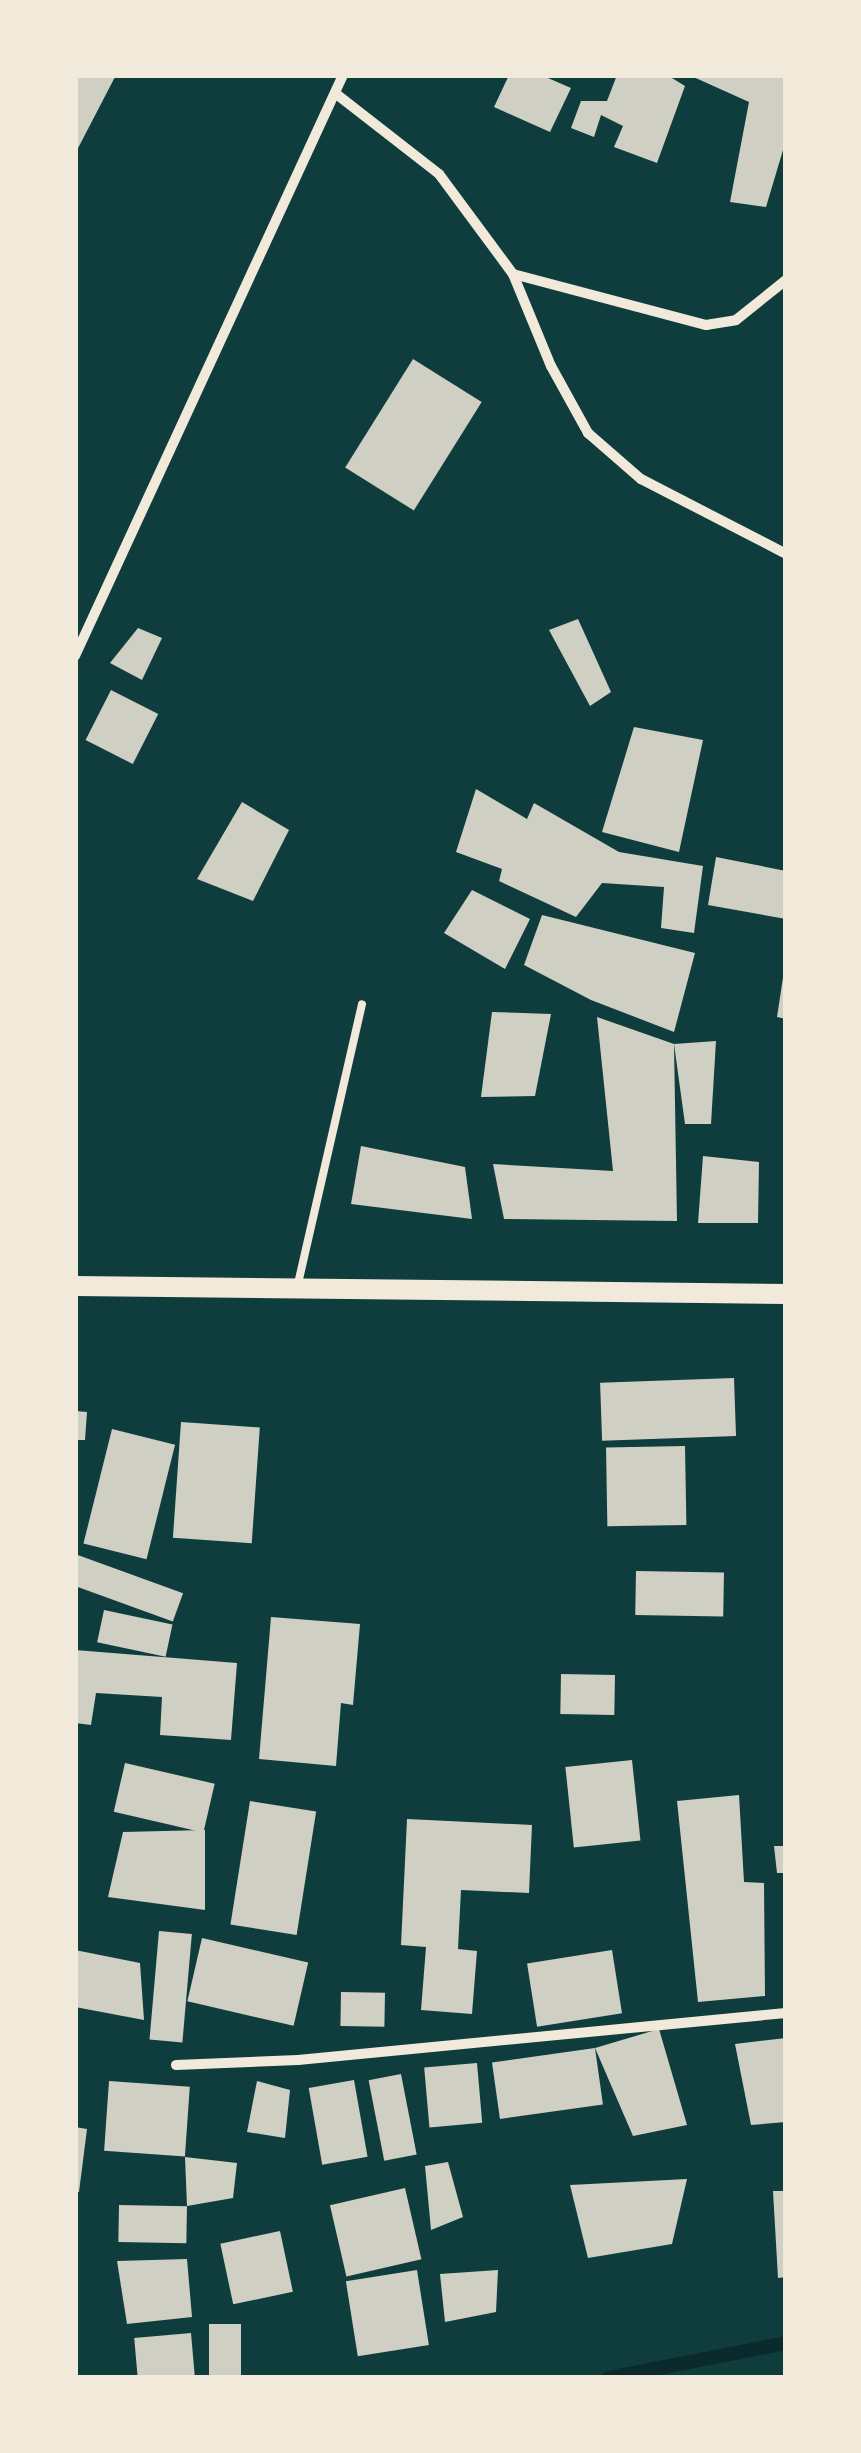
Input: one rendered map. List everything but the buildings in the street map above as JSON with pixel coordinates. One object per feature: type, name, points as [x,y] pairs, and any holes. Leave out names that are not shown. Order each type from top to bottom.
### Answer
[{"type":"main road","points":[[75,1286],[786,1294]]},
{"type":"street","points":[[75,656],[343,75]]},
{"type":"street","points":[[335,93],[438,174],[513,274],[588,433],[640,480],[786,554]]},
{"type":"street","points":[[513,274],[706,326],[736,320],[786,280]]},
{"type":"street","points":[[176,2065],[298,2060],[786,2012]]},
{"type":"lane","points":[[296,1288],[362,1004]]},
{"type":"waterway","points":[[608,2378],[786,2343]]}]
